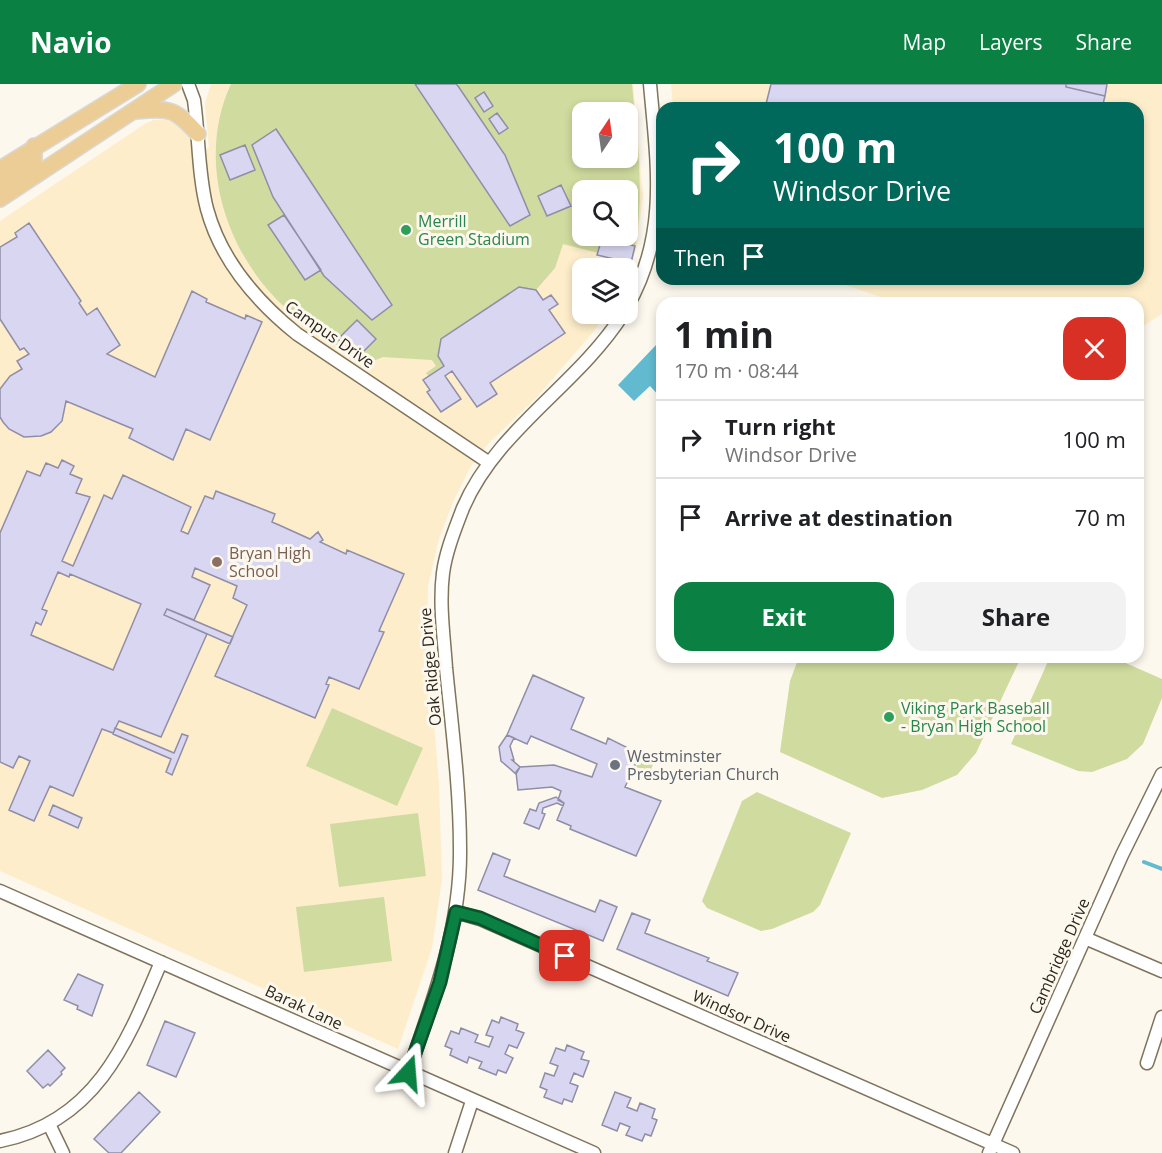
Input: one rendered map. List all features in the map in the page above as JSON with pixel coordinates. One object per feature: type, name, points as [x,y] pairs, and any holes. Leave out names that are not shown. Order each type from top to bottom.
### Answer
[{"type":"main road","points":[[0,170],[34,146],[138,84]]},
{"type":"main road","points":[[0,199],[174,84]]},
{"type":"main road","points":[[132,112],[173,111],[183,117],[198,134]]},
{"type":"main road","points":[[0,185],[34,160],[34,146]]},
{"type":"street","name":"Campus Drive","points":[[188,84],[194,100],[205,198],[216,236],[232,266],[255,296],[287,326],[315,347],[488,462]]},
{"type":"street","points":[[650,84],[656,153]]},
{"type":"street","points":[[638,283],[646,265],[656,219]]},
{"type":"street","name":"Oak Ridge Drive","points":[[408,1073],[440,982],[456,912],[460,847],[441,605],[442,575],[446,556],[464,507],[488,462],[592,354],[615,324]]},
{"type":"street","name":"Cambridge Drive","points":[[991,1149],[1122,855],[1162,774]]},
{"type":"street","name":"Barak Lane","points":[[0,891],[226,989],[408,1073],[594,1153]]},
{"type":"street","name":"Windsor Drive","points":[[456,912],[480,918],[991,1149],[1013,1153]]},
{"type":"street","points":[[1085,938],[1162,971]]},
{"type":"street","points":[[0,1141],[22,1137],[49,1124],[73,1108],[94,1089],[114,1063],[136,1020],[161,962]]},
{"type":"street","points":[[1147,1063],[1162,1017]]},
{"type":"street","points":[[455,1153],[472,1101]]},
{"type":"street","points":[[49,1124],[63,1153]]},
{"type":"shaded area","name":"Bryan High School","points":[[211,84],[633,84],[635,102],[572,102],[572,168],[638,168],[638,140],[643,195],[638,234],[638,180],[572,180],[572,246],[636,246],[633,258],[572,258],[572,324],[599,324],[536,398],[488,444],[471,466],[453,502],[439,539],[428,586],[427,639],[439,783],[442,879],[432,948],[398,1049],[0,871],[0,221],[146,123],[154,120],[166,119],[167,116],[188,130],[193,153],[209,148],[205,103]]},
{"type":"shaded area","points":[[671,84],[1162,84],[1162,314],[1144,326],[1144,297],[880,297],[846,285],[1144,285],[1144,102],[672,102]]},
{"type":"green space","name":"Merrill Green Stadium","points":[[231,84],[632,84],[634,102],[572,102],[572,168],[638,168],[638,145],[640,185],[638,226],[638,180],[572,180],[572,246],[600,246],[598,253],[563,244],[555,268],[536,290],[519,288],[441,339],[438,356],[444,366],[428,376],[426,373],[436,366],[432,360],[383,357],[366,364],[302,322],[271,293],[251,268],[235,239],[224,209],[217,178],[216,146],[220,114]]},
{"type":"green space","name":"Viking Park Baseball - Bryan High School","points":[[797,663],[1018,663],[976,753],[957,775],[922,790],[882,798],[780,752],[790,681]]},
{"type":"green space","points":[[1047,663],[1126,663],[1162,679],[1162,698],[1143,744],[1127,759],[1092,772],[1078,771],[1011,744]]},
{"type":"green space","points":[[332,708],[423,748],[397,806],[306,766]]},
{"type":"green space","points":[[642,754],[655,760],[646,781],[632,775]]},
{"type":"green space","points":[[757,792],[851,833],[820,905],[813,912],[772,929],[761,931],[707,908],[702,901],[742,801]]},
{"type":"green space","points":[[418,813],[426,876],[339,887],[330,824]]},
{"type":"green space","points":[[384,897],[392,961],[304,972],[296,907]]},
{"type":"water","points":[[656,345],[656,393],[650,386],[634,401],[618,385]]},
{"type":"building","points":[[415,84],[456,84],[458,86],[505,155],[530,215],[510,226]]},
{"type":"building","points":[[771,84],[1066,84],[1066,87],[1105,96],[1104,102],[766,102]]},
{"type":"building","points":[[1066,84],[1107,84],[1105,96],[1066,87]]},
{"type":"building","points":[[484,92],[493,106],[484,112],[475,98]]},
{"type":"building","points":[[497,113],[508,128],[499,134],[489,119]]},
{"type":"building","points":[[276,129],[392,305],[372,320],[324,276],[273,197],[252,145]]},
{"type":"building","points":[[245,145],[255,170],[230,180],[220,155]]},
{"type":"building","points":[[561,185],[571,206],[547,216],[538,196]]},
{"type":"building","points":[[284,215],[321,270],[305,280],[268,225]]},
{"type":"building","points":[[29,223],[81,301],[79,303],[87,315],[97,308],[120,345],[107,354],[155,377],[192,291],[207,299],[206,302],[245,319],[246,315],[262,322],[210,440],[186,429],[173,460],[129,438],[133,429],[66,401],[62,421],[51,432],[41,436],[24,437],[9,429],[3,422],[0,417],[0,389],[10,376],[22,369],[17,361],[29,354],[24,348],[20,350],[0,319],[0,247],[17,237],[15,233]]},
{"type":"building","points":[[600,246],[635,246],[632,258],[610,258],[597,255]]},
{"type":"building","points":[[519,287],[536,290],[543,300],[551,295],[558,304],[549,310],[565,333],[490,383],[497,394],[477,407],[452,371],[445,376],[461,399],[441,412],[427,392],[430,390],[423,380],[444,366],[438,356],[441,339]]},
{"type":"building","points":[[357,320],[376,339],[358,357],[338,339]]},
{"type":"building","points":[[62,460],[74,466],[70,474],[82,479],[76,493],[90,497],[62,561],[73,566],[104,495],[112,499],[123,475],[191,507],[181,531],[188,534],[205,496],[213,499],[216,491],[275,514],[272,522],[310,539],[318,532],[323,540],[320,542],[346,554],[347,550],[404,574],[379,631],[384,632],[359,689],[329,677],[326,684],[329,685],[315,718],[215,676],[247,605],[233,598],[237,586],[195,568],[192,577],[210,585],[194,620],[167,609],[164,615],[207,634],[161,737],[119,721],[113,733],[102,729],[73,796],[50,786],[34,821],[9,810],[30,761],[19,756],[13,768],[0,762],[0,533],[27,471],[40,476],[46,463],[58,468]],"holes":[[[58,572],[69,577],[70,574],[141,604],[113,670],[31,635],[36,622],[41,625],[47,611],[42,609]]]},
{"type":"building","points":[[167,609],[233,637],[230,644],[164,615]]},
{"type":"building","name":"Westminster Presbyterian Church","points":[[533,675],[584,698],[571,729],[606,744],[608,738],[640,754],[625,787],[661,801],[636,856],[570,829],[571,826],[557,820],[564,803],[558,800],[561,791],[552,787],[518,790],[516,772],[520,767],[554,765],[592,777],[597,764],[531,736],[527,744],[507,735]]},
{"type":"building","points":[[115,728],[174,753],[182,734],[188,736],[172,775],[166,772],[171,759],[113,734]]},
{"type":"building","points":[[507,735],[514,738],[510,746],[514,760],[512,760],[520,767],[516,774],[501,761],[499,747]]},
{"type":"building","points":[[556,797],[564,803],[563,806],[557,803],[543,808],[542,813],[545,814],[539,829],[524,823],[530,809],[536,811],[539,803]]},
{"type":"building","points":[[53,805],[82,818],[78,828],[49,815]]},
{"type":"building","points":[[493,853],[510,860],[504,876],[595,912],[600,900],[617,907],[603,941],[478,890]]},
{"type":"building","points":[[632,913],[650,920],[645,933],[709,958],[707,961],[738,973],[728,996],[617,949]]},
{"type":"building","points":[[78,974],[103,985],[92,1016],[64,1000]]},
{"type":"building","points":[[501,1017],[518,1024],[516,1030],[524,1033],[517,1048],[509,1045],[505,1054],[513,1058],[506,1073],[498,1070],[496,1075],[479,1068],[482,1062],[469,1057],[467,1063],[450,1055],[452,1049],[445,1046],[451,1031],[459,1034],[461,1028],[478,1035],[475,1042],[489,1047],[493,1037],[486,1035],[492,1020],[499,1023]]},
{"type":"building","points":[[165,1021],[195,1033],[176,1077],[147,1065]]},
{"type":"building","points":[[567,1045],[584,1052],[581,1059],[589,1061],[583,1077],[574,1073],[570,1083],[578,1086],[572,1102],[564,1099],[562,1104],[544,1097],[547,1090],[540,1087],[545,1073],[554,1076],[558,1066],[550,1063],[556,1048],[565,1051]]},
{"type":"building","points":[[48,1050],[65,1068],[50,1086],[48,1084],[43,1088],[27,1071]]},
{"type":"building","points":[[139,1092],[160,1112],[121,1153],[109,1153],[94,1139]]},
{"type":"building","points":[[615,1092],[631,1098],[627,1107],[637,1111],[640,1103],[655,1109],[652,1118],[657,1120],[651,1136],[645,1134],[642,1141],[626,1135],[630,1127],[620,1123],[617,1131],[602,1125]]},
{"type":"waterway","points":[[1144,862],[1162,869]]},
{"type":"place","name":"Merrill Green Stadium","points":[[406,230]]},
{"type":"place","name":"Bryan High School","points":[[217,562]]},
{"type":"place","name":"Viking Park Baseball - Bryan High School","points":[[889,717]]},
{"type":"place","name":"Westminster Presbyterian Church","points":[[615,765]]},
{"type":"route","points":[[408,1073],[440,982],[456,912],[480,918],[565,956]]}]
